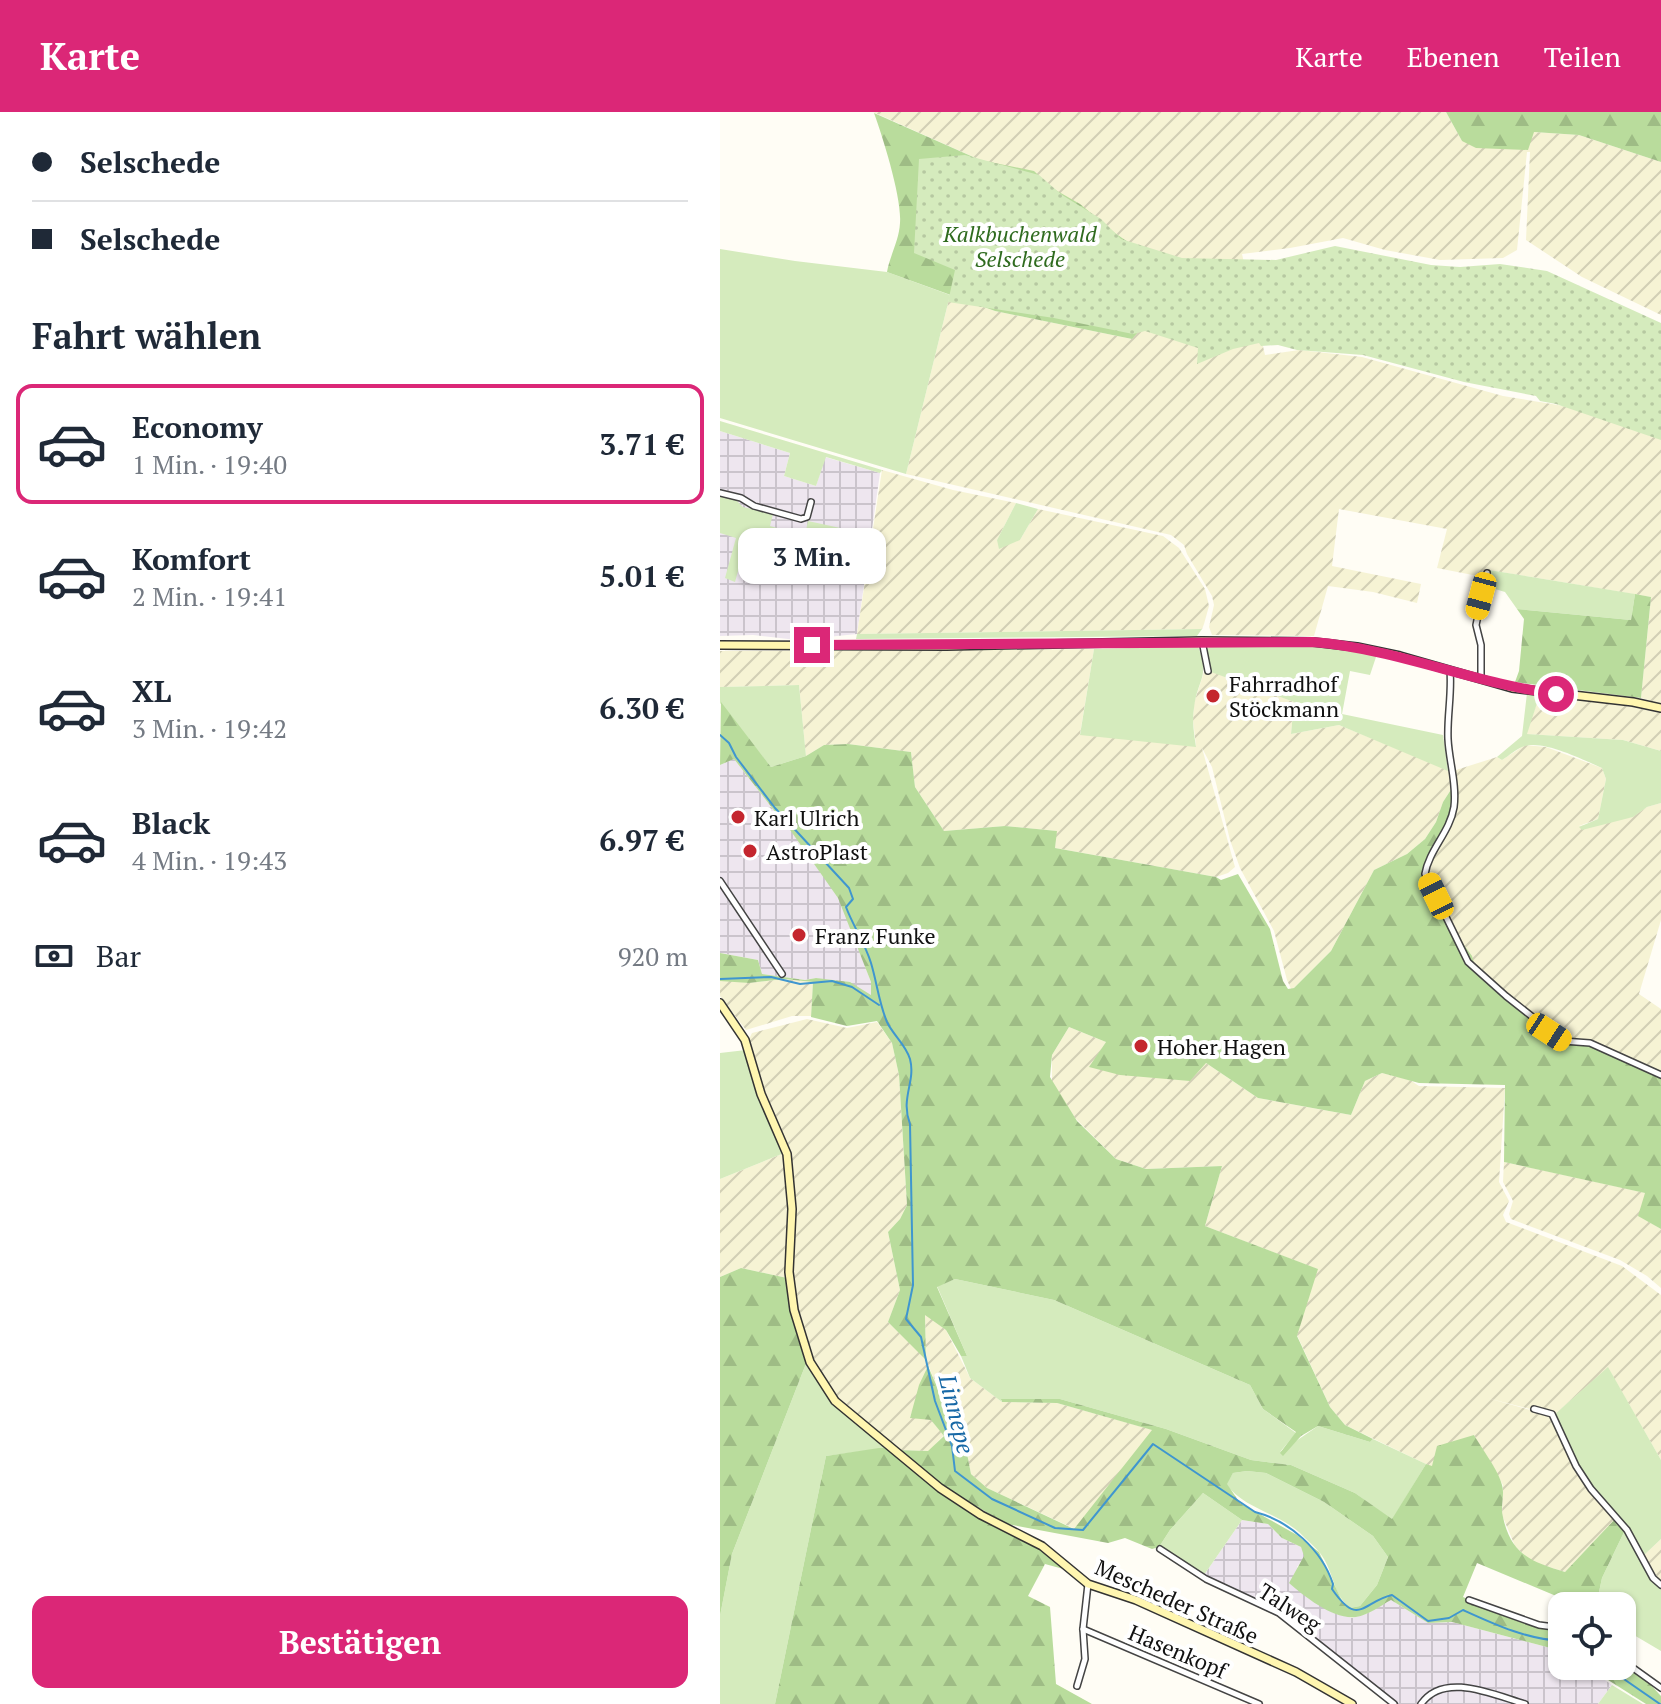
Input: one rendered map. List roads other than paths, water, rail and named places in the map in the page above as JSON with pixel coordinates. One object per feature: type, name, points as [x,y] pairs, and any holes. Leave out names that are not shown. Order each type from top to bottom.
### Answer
[{"type":"main road","points":[[720,645],[946,646],[1202,641],[1337,644],[1400,656],[1512,688],[1661,708]]},
{"type":"main road","name":"Mescheder Straße","points":[[720,1003],[748,1046],[761,1094],[787,1154],[792,1209],[789,1264],[800,1333],[820,1380],[851,1416],[940,1488],[981,1515],[1042,1546],[1088,1584],[1136,1600],[1296,1672],[1352,1704]]},
{"type":"street","points":[[720,493],[801,519],[807,517],[811,502]]},
{"type":"street","points":[[1481,680],[1481,645],[1476,618],[1487,573]]},
{"type":"street","points":[[1202,641],[1208,671]]},
{"type":"street","points":[[1450,670],[1452,693],[1448,739],[1454,804],[1448,827],[1427,863],[1425,874],[1468,962],[1563,1041],[1590,1043],[1661,1075]]},
{"type":"street","points":[[720,881],[782,974]]},
{"type":"street","points":[[1534,1409],[1552,1414],[1576,1466],[1591,1489],[1627,1530],[1653,1578],[1661,1585]]},
{"type":"street","name":"Talweg","points":[[1160,1549],[1206,1579],[1279,1613],[1394,1704]]},
{"type":"street","points":[[1077,1686],[1085,1659],[1083,1629],[1088,1584]]},
{"type":"street","points":[[1469,1600],[1548,1626]]},
{"type":"street","name":"Hasenkopf","points":[[1083,1629],[1259,1704]]},
{"type":"street","points":[[1636,1670],[1661,1688]]},
{"type":"street","points":[[1421,1704],[1439,1688],[1455,1686],[1525,1704]]},
{"type":"waterway","name":"Linnepe","points":[[720,735],[775,808],[849,888],[853,899],[846,907],[873,970],[884,1015],[910,1059],[907,1115],[910,1124],[913,1285],[906,1319],[921,1337],[935,1401],[952,1446],[955,1471],[992,1499],[1055,1528],[1083,1530],[1153,1444],[1255,1512],[1280,1522],[1303,1539],[1328,1572],[1332,1589],[1341,1601],[1355,1610],[1392,1595],[1428,1621],[1449,1618],[1463,1610],[1499,1626],[1548,1640]]},
{"type":"waterway","points":[[720,979],[771,977],[800,984],[832,981],[852,987],[879,1005]]},
{"type":"waterway","name":"Linnepe","points":[[1625,1680],[1660,1704]]},
{"type":"place","name":"Fahrradhof Stöckmann","points":[[1213,696]]},
{"type":"place","name":"Karl Ulrich","points":[[738,817]]},
{"type":"place","name":"AstroPlast","points":[[750,851]]},
{"type":"place","name":"Franz Funke","points":[[799,935]]},
{"type":"place","name":"Hoher Hagen","points":[[1141,1046]]},
{"type":"park label","name":"Kalkbuchenwald Selschede","points":[[1020,246]]}]
